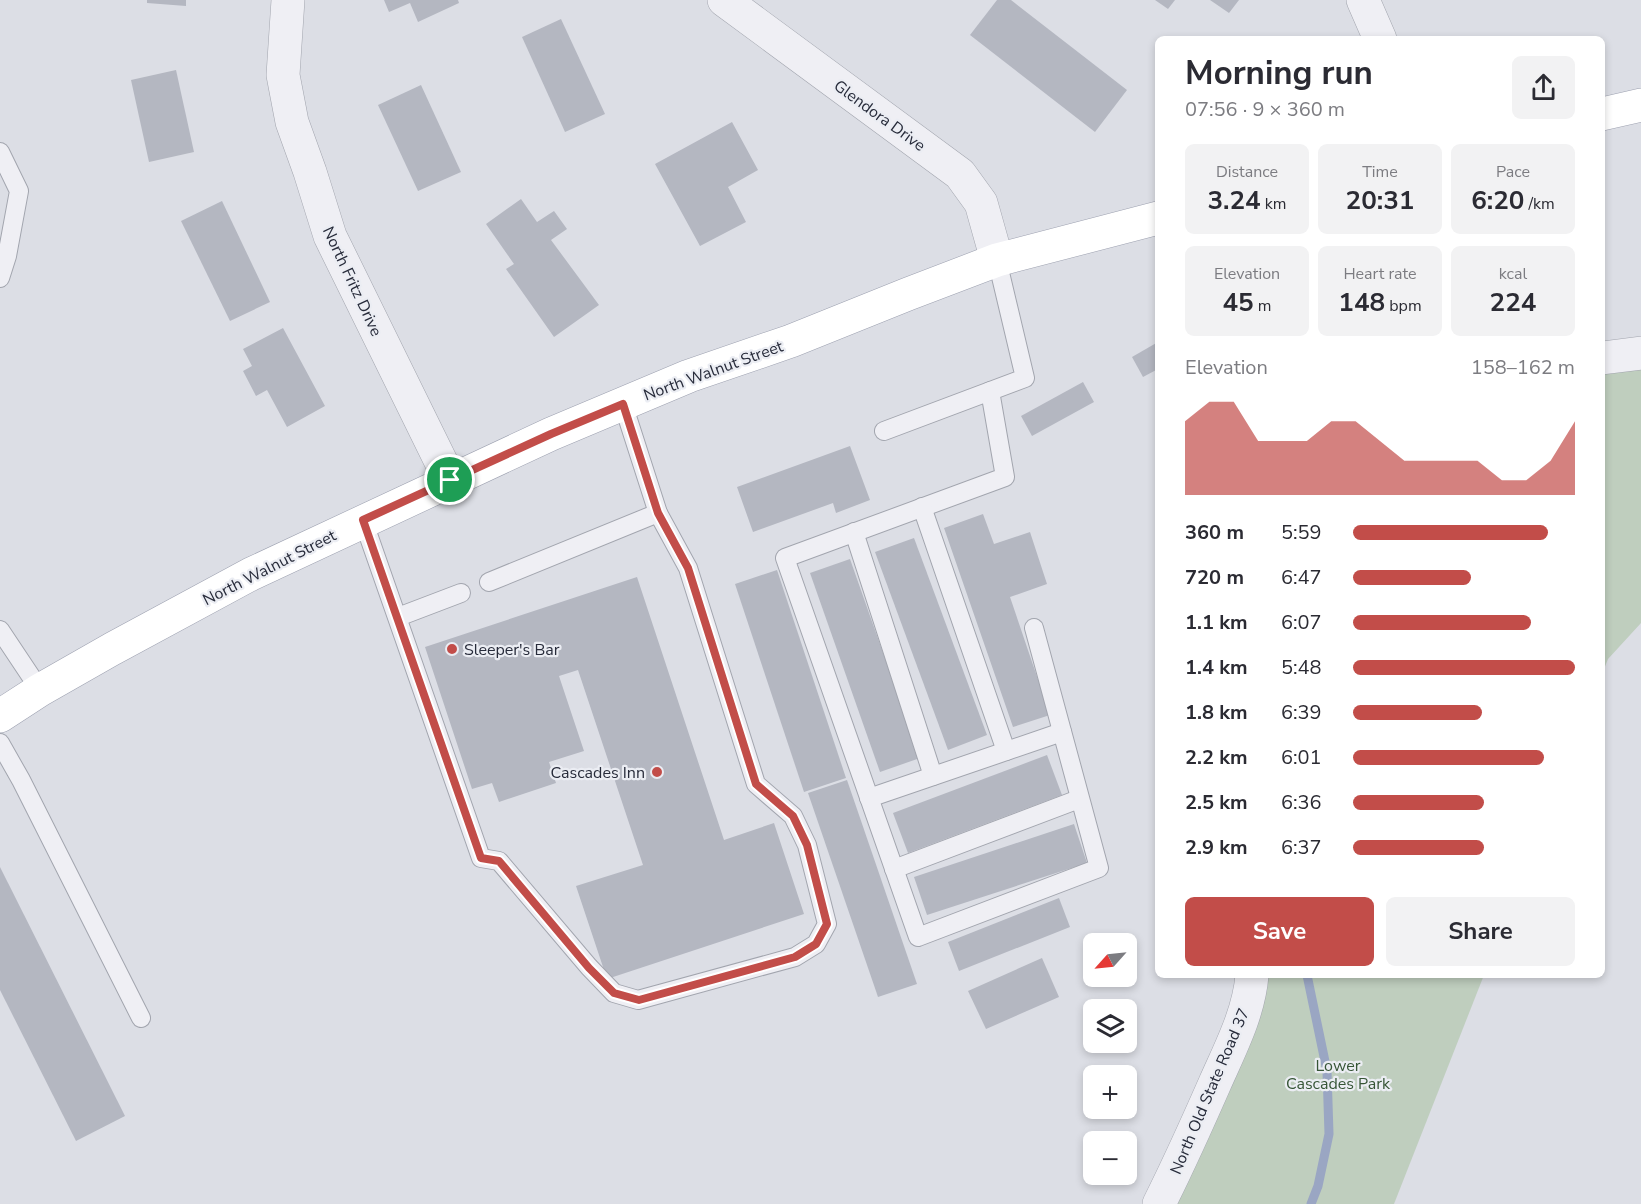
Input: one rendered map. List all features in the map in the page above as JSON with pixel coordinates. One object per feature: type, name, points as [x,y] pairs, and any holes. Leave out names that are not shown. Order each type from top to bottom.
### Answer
[{"type":"main road","points":[[1605,113],[1641,105]]},
{"type":"main road","name":"North Walnut Street","points":[[0,716],[40,690],[251,574],[551,434],[689,376],[791,341],[997,260],[1155,219]]},
{"type":"street","name":"North Fritz Drive","points":[[288,0],[283,75],[292,122],[330,236],[450,480]]},
{"type":"street","name":"Glendora Drive","points":[[724,0],[960,174],[981,203],[997,260]]},
{"type":"street","points":[[1363,0],[1379,36]]},
{"type":"street","points":[[1605,358],[1641,352]]},
{"type":"street","name":"North Old State Road 37","points":[[1159,1204],[1183,1155],[1244,1014],[1251,978]]},
{"type":"lane","points":[[0,152],[19,191],[7,256],[0,278]]},
{"type":"lane","points":[[884,431],[1025,378],[997,260]]},
{"type":"lane","points":[[990,391],[1005,477],[785,558],[918,937],[1099,868],[1034,628]]},
{"type":"lane","points":[[363,520],[481,858],[499,861],[589,968],[614,993],[639,1000],[795,957],[816,944],[827,924],[807,845],[793,816],[756,784],[688,568],[658,513],[623,404]]},
{"type":"lane","points":[[922,507],[1006,750]]},
{"type":"lane","points":[[489,582],[658,513]]},
{"type":"lane","points":[[854,532],[933,776]]},
{"type":"lane","points":[[398,617],[461,593]]},
{"type":"lane","points":[[0,630],[40,690]]},
{"type":"lane","points":[[868,798],[1062,732]]},
{"type":"lane","points":[[0,743],[21,780],[141,1018]]},
{"type":"lane","points":[[894,869],[1079,799]]},
{"type":"green space","points":[[1641,356],[1641,623],[1608,659],[1605,666],[1605,364]]},
{"type":"green space","name":"Lower Cascades Park","points":[[1265,978],[1483,978],[1394,1204],[1172,1204]]},
{"type":"building","points":[[147,0],[186,0],[186,6],[147,3]]},
{"type":"building","points":[[384,0],[458,0],[459,3],[418,22],[410,3],[389,12]]},
{"type":"building","points":[[997,0],[1011,0],[1127,90],[1095,132],[970,35]]},
{"type":"building","points":[[1155,0],[1175,0],[1168,9]]},
{"type":"building","points":[[1210,0],[1239,0],[1229,13]]},
{"type":"building","points":[[561,19],[605,114],[565,132],[522,37]]},
{"type":"building","points":[[176,70],[194,152],[149,162],[131,80]]},
{"type":"building","points":[[421,85],[461,172],[418,191],[378,105]]},
{"type":"building","points":[[732,122],[758,170],[728,187],[746,222],[700,246],[655,164]]},
{"type":"building","points":[[521,199],[537,222],[554,211],[567,229],[551,240],[599,305],[554,337],[506,269],[514,264],[486,224]]},
{"type":"building","points":[[222,201],[270,302],[230,321],[181,221]]},
{"type":"building","points":[[283,328],[325,406],[287,427],[267,390],[256,396],[243,371],[252,366],[243,349]]},
{"type":"building","points":[[1155,344],[1155,371],[1143,377],[1132,357]]},
{"type":"building","points":[[1083,382],[1094,402],[1032,436],[1021,416]]},
{"type":"building","points":[[850,446],[870,500],[836,513],[833,503],[753,532],[737,487]]},
{"type":"building","points":[[983,514],[994,544],[1030,532],[1047,584],[1010,597],[1050,715],[1013,727],[944,528]]},
{"type":"building","points":[[914,538],[987,735],[948,750],[875,552]]},
{"type":"building","points":[[850,559],[920,758],[880,772],[810,573]]},
{"type":"building","points":[[777,570],[846,778],[804,792],[735,584]]},
{"type":"building","name":"Cascades Inn","points":[[637,577],[724,840],[774,823],[804,914],[607,979],[576,886],[643,865],[578,670],[559,676],[584,751],[549,762],[556,783],[499,802],[492,783],[472,789],[425,647]]},
{"type":"building","points":[[1047,755],[1062,795],[908,853],[893,813]]},
{"type":"building","points":[[847,780],[917,984],[878,997],[808,793]]},
{"type":"building","points":[[1074,824],[1087,863],[927,915],[914,877]]},
{"type":"building","points":[[0,867],[125,1116],[76,1141],[0,990]]},
{"type":"building","points":[[1059,898],[1070,927],[959,971],[948,942]]},
{"type":"building","points":[[1042,958],[1059,997],[986,1029],[968,991]]},
{"type":"waterway","points":[[1308,978],[1327,1071],[1329,1134],[1318,1186],[1311,1204]]},
{"type":"place","name":"Sleeper's Bar","points":[[452,649]]},
{"type":"place","name":"Cascades Inn","points":[[657,772]]},
{"type":"route","points":[[623,404],[658,513],[688,568],[756,784],[793,816],[807,845],[827,924],[816,944],[795,957],[639,1000],[614,993],[589,968],[499,861],[481,858],[363,520],[450,480],[623,404]]}]
